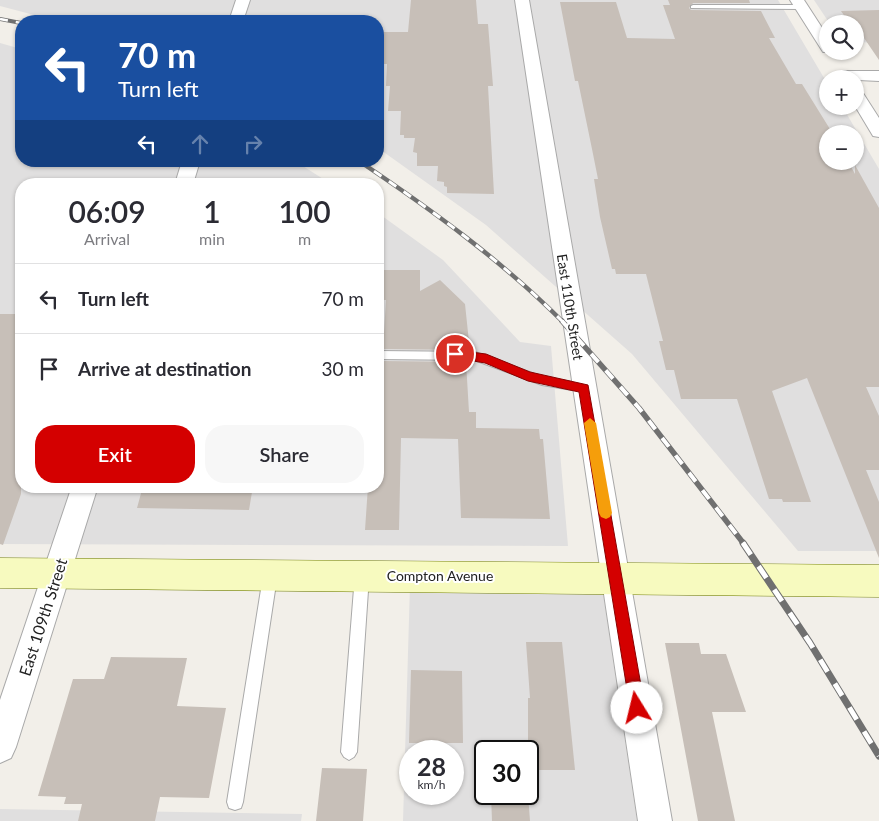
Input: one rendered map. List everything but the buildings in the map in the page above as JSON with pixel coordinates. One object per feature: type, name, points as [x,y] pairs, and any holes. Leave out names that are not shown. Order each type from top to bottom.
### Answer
[{"type":"main road","name":"Compton Avenue","points":[[0,573],[617,577],[879,581]]},
{"type":"street","points":[[238,15],[244,0]]},
{"type":"street","name":"East 110th Street","points":[[522,0],[584,388],[617,577],[655,821]]},
{"type":"street","points":[[799,3],[819,35]]},
{"type":"street","points":[[864,77],[879,76]]},
{"type":"street","points":[[864,108],[879,132]]},
{"type":"street","name":"East 109th Street","points":[[0,747],[83,493]]},
{"type":"lane","points":[[693,7],[799,3]]},
{"type":"lane","points":[[384,355],[475,356],[542,381],[584,388]]},
{"type":"lane","points":[[235,802],[270,575]]},
{"type":"lane","points":[[349,752],[362,576]]},
{"type":"shaded area","points":[[0,0],[778,0],[819,70],[819,115],[847,115],[853,125],[819,125],[819,170],[864,170],[864,143],[879,169],[879,551],[798,551],[632,354],[486,225],[384,152],[384,15],[34,15],[0,6]]},
{"type":"shaded area","points":[[814,0],[879,0],[879,43],[864,42],[864,15],[824,15]]},
{"type":"shaded area","points":[[0,43],[15,47],[15,167],[304,167],[322,178],[15,178],[15,493],[384,493],[384,217],[443,260],[520,342],[551,346],[568,546],[0,544]]},
{"type":"shaded area","points":[[410,585],[602,586],[637,821],[403,821],[403,805],[464,805],[464,740],[405,740]]},
{"type":"shaded area","points":[[0,809],[302,814],[301,821],[0,821]]},
{"type":"railway","points":[[0,19],[15,22]]},
{"type":"railway","points":[[368,167],[384,178]]},
{"type":"railway","points":[[384,178],[490,257],[562,321]]},
{"type":"railway","points":[[562,321],[639,408],[744,544]]},
{"type":"railway","points":[[743,543],[810,643],[879,756]]},
{"type":"slow traffic","points":[[590,423],[606,513]]},
{"type":"route","points":[[455,354],[486,358],[542,381],[584,388],[617,577],[637,708]]}]
